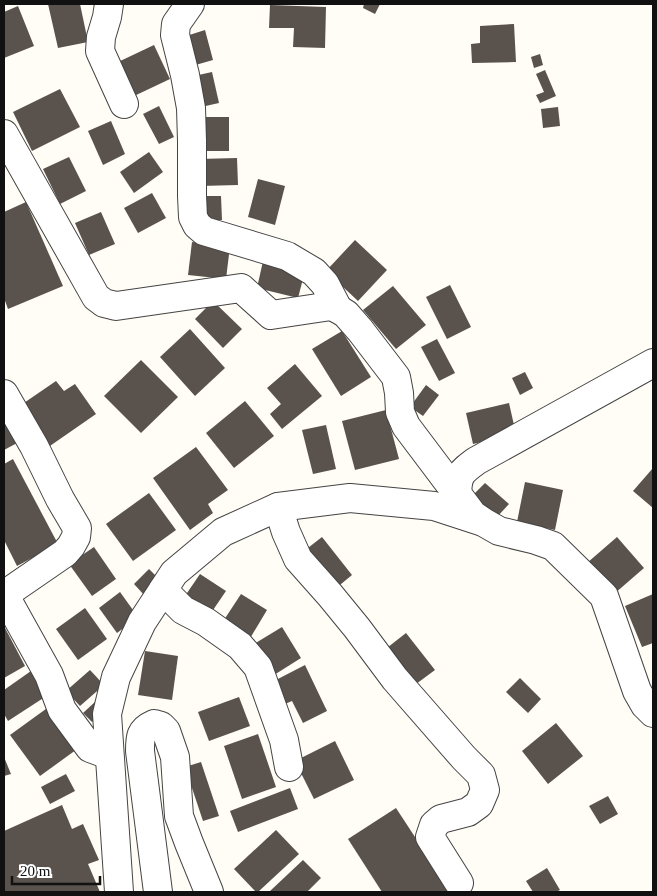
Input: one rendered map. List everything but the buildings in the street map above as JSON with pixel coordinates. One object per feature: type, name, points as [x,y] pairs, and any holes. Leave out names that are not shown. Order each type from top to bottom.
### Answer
[{"type":"street","points":[[109,4],[101,37],[100,50],[124,104]]},
{"type":"street","points":[[190,4],[176,24],[175,35],[191,108],[193,217],[197,225],[204,231],[287,256],[314,272],[325,284],[338,309]]},
{"type":"street","points":[[4,134],[96,296],[104,303],[116,306],[241,288],[271,315],[331,306],[346,314],[396,377],[400,412],[406,426],[473,514],[499,531],[553,546],[604,596],[637,691],[645,705],[653,713]]},
{"type":"street","points":[[457,494],[458,482],[462,472],[476,461],[653,363]]},
{"type":"street","points":[[4,394],[77,528],[76,537],[65,553],[4,594],[49,675],[62,710],[90,748],[109,755]]},
{"type":"street","points":[[119,892],[107,714],[116,677],[142,622],[174,573],[223,532],[278,507],[350,498],[434,506],[485,523]]},
{"type":"street","points":[[278,507],[298,560],[352,621],[395,679],[481,775],[485,790],[479,804],[468,812],[441,820],[434,825],[430,837],[459,883]]},
{"type":"street","points":[[163,590],[183,610],[206,622],[240,646],[258,667],[284,740],[289,767]]},
{"type":"street","points":[[158,892],[140,751],[140,739],[143,732],[154,724],[166,731],[175,757],[179,816],[188,843],[209,892]]}]
